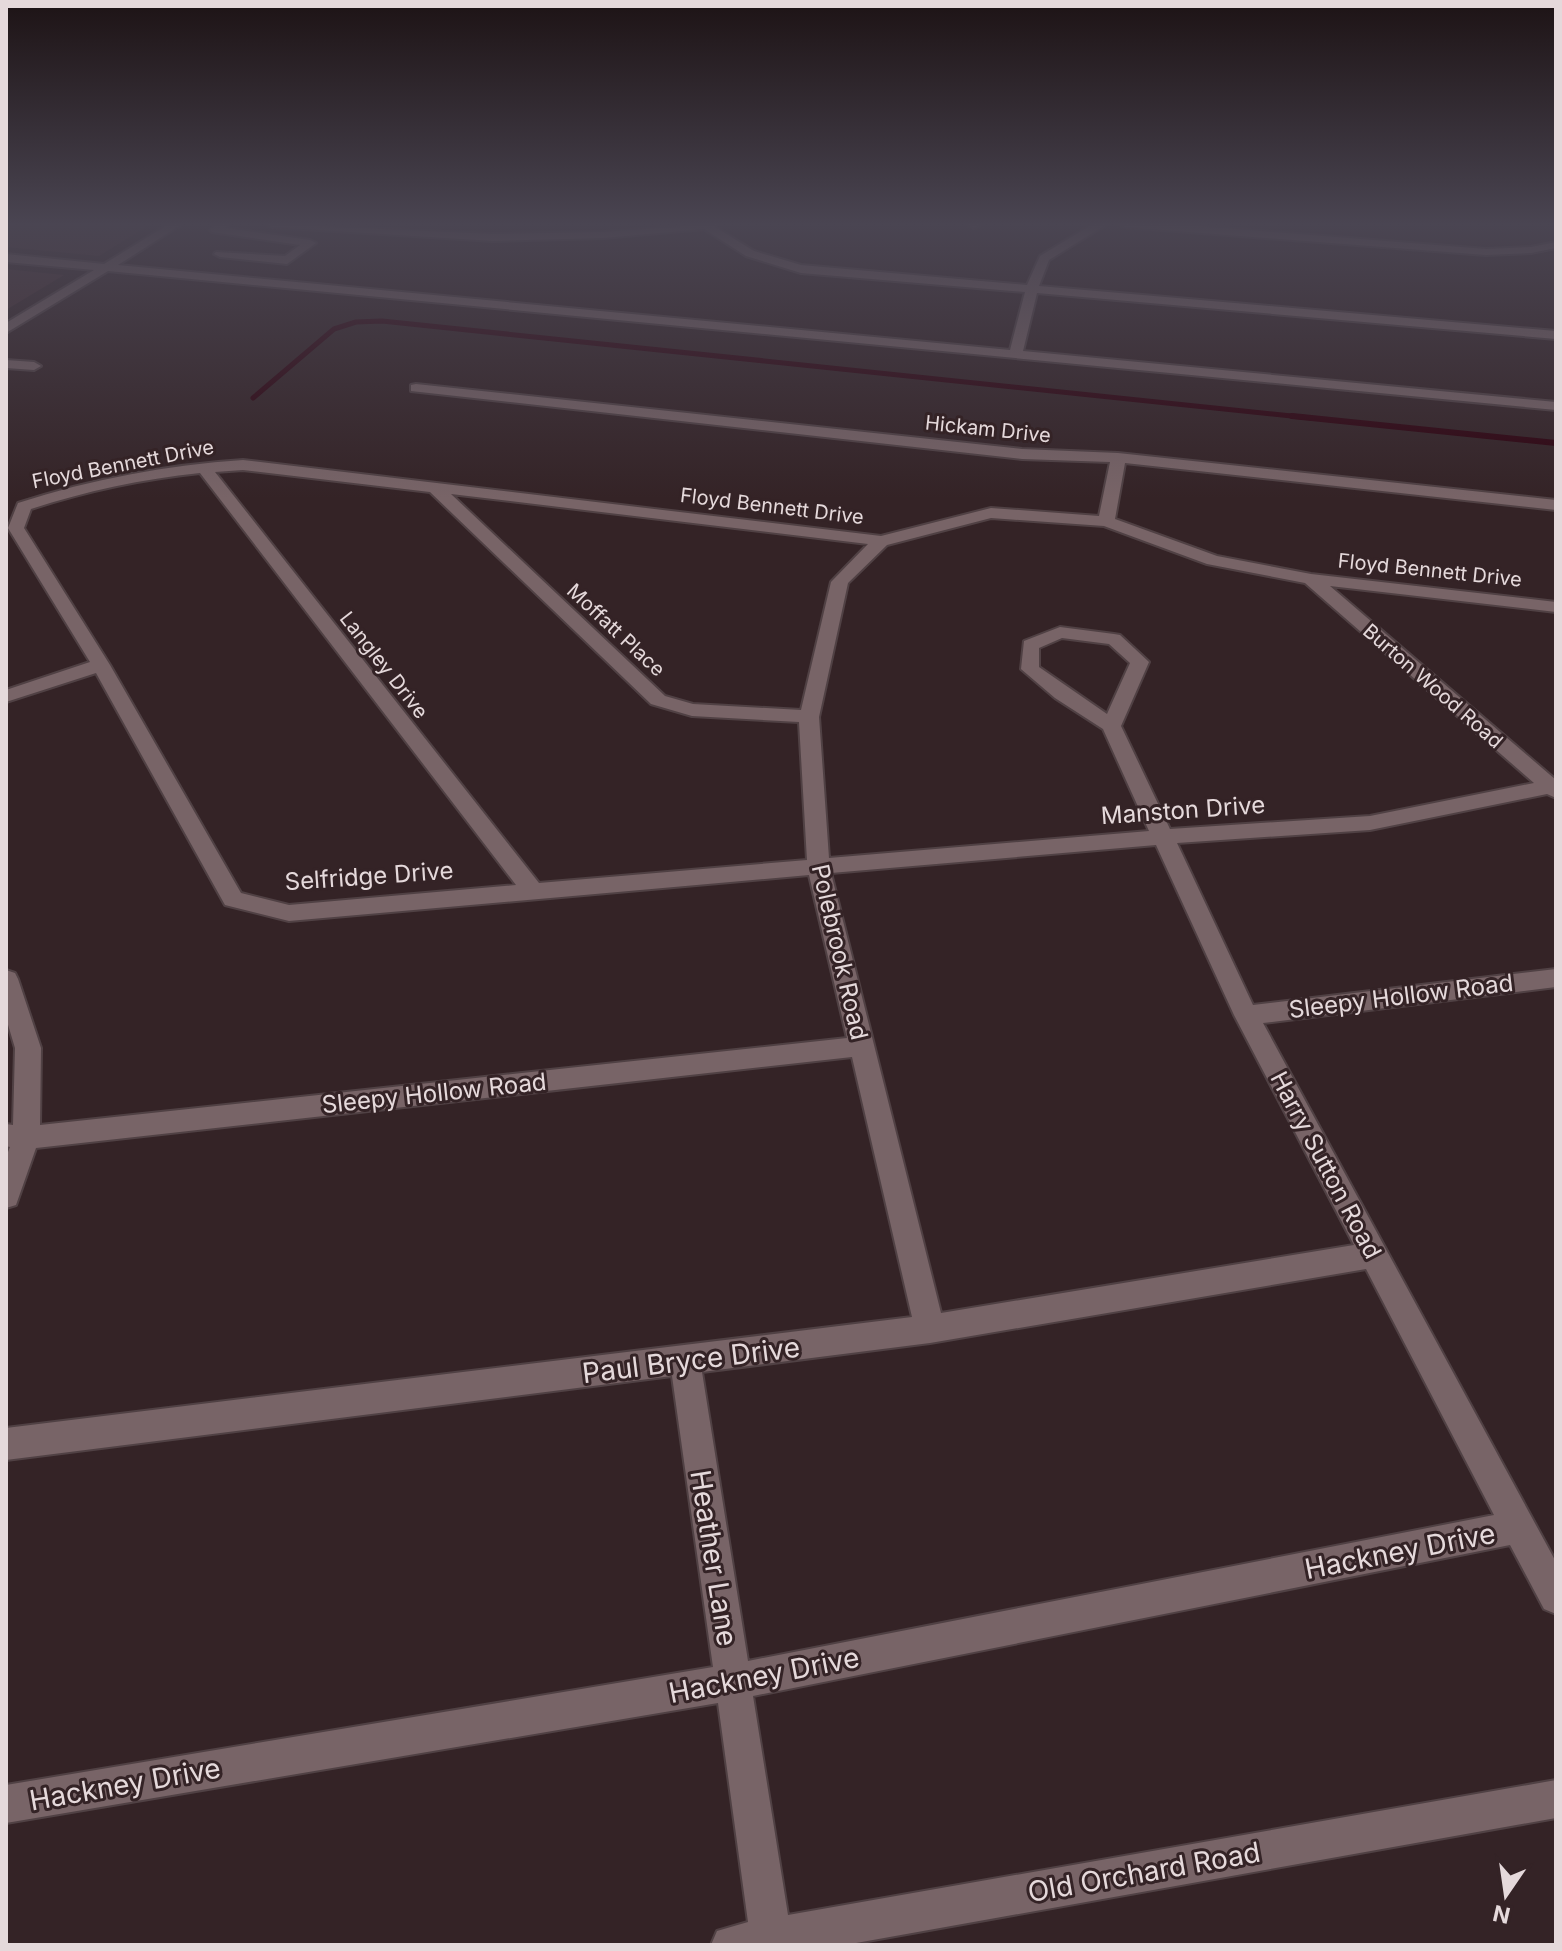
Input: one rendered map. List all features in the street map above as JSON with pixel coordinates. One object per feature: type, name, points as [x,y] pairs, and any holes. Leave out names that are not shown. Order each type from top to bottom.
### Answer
[{"type":"street","points":[[8,326],[26,315]]},
{"type":"street","points":[[562,315],[1556,406]]},
{"type":"street","points":[[1015,355],[1025,315]]},
{"type":"street","points":[[1329,315],[1556,335]]},
{"type":"street","points":[[6,364],[34,366]]},
{"type":"street","name":"Hickam Drive","points":[[416,388],[1022,454],[1118,458],[1556,505]]},
{"type":"street","points":[[1106,521],[1118,458]]},
{"type":"street","name":"Floyd Bennett Drive","points":[[24,506],[54,496],[203,467],[243,465],[881,541],[991,513],[1106,521],[1213,560],[1311,579],[1556,607]]},
{"type":"street","name":"Langley Drive","points":[[203,467],[531,889]]},
{"type":"street","name":"Moffatt Place","points":[[434,487],[658,700],[692,710],[809,717]]},
{"type":"street","name":"Selfridge Drive","points":[[24,506],[16,528],[101,665],[233,899],[289,913],[531,889],[818,866]]},
{"type":"street","name":"Polebrook Road","points":[[881,541],[840,582],[809,717],[818,866],[930,1329]]},
{"type":"street","name":"Burton Wood Road","points":[[1311,579],[1553,789]]},
{"type":"street","points":[[1060,632],[1114,639],[1140,662],[1111,726],[1030,669],[1030,645],[1060,632]]},
{"type":"street","points":[[6,696],[101,665]]},
{"type":"street","name":"Harry Sutton Road","points":[[1111,726],[1246,1015],[1556,1597]]},
{"type":"street","name":"Manston Drive","points":[[818,866],[1370,823],[1553,789]]},
{"type":"street","points":[[6,979],[28,1048],[6,1196]]},
{"type":"street","name":"Sleepy Hollow Road","points":[[1246,1015],[1553,983]]},
{"type":"street","name":"Sleepy Hollow Road","points":[[16,1137],[862,1046]]},
{"type":"street","name":"Paul Bryce Drive","points":[[6,1444],[685,1362],[930,1329],[1374,1255]]},
{"type":"street","name":"Heather Lane","points":[[685,1362],[772,1941]]},
{"type":"street","name":"Hackney Drive","points":[[6,1804],[733,1682],[1518,1527]]},
{"type":"street","name":"Old Orchard Road","points":[[731,1945],[772,1941],[1556,1799]]},
{"type":"waterway","points":[[253,398],[334,329],[356,322],[382,321],[1311,418]]},
{"type":"waterway","points":[[1292,416],[1556,443]]}]
